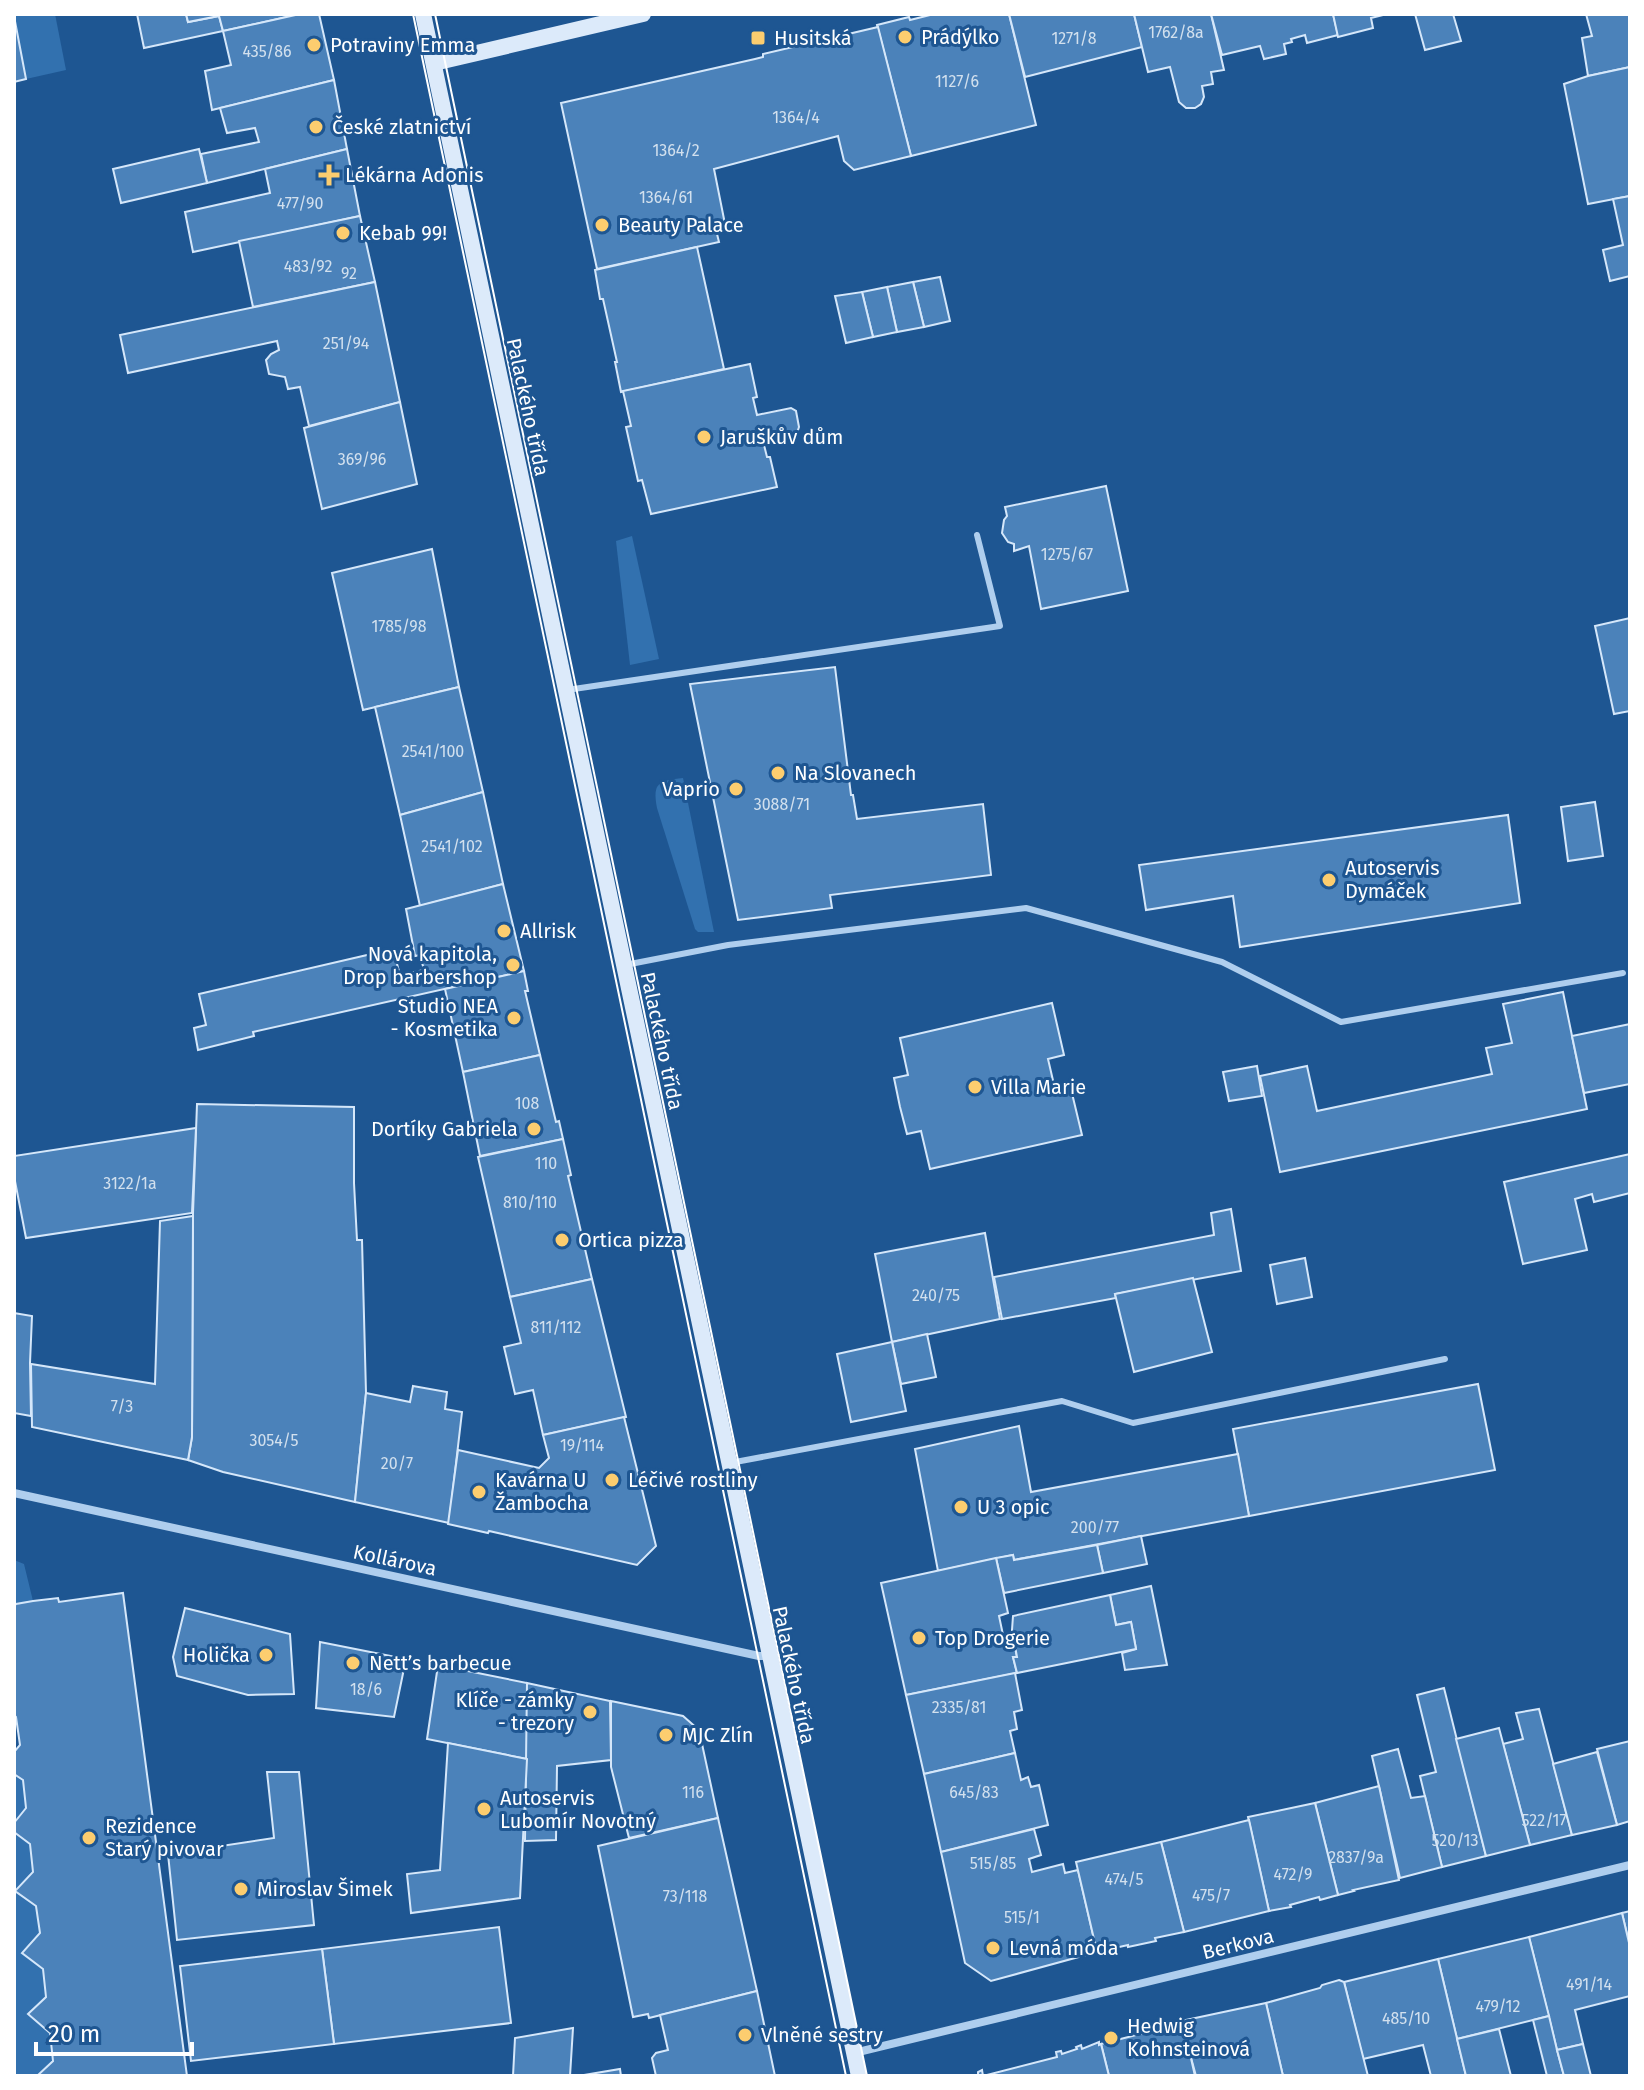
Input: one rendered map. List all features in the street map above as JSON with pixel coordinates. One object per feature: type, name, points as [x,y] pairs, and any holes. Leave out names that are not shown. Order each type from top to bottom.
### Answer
[{"type":"street","name":"Palackého třída","points":[[423,14],[859,2076]]},
{"type":"street","points":[[434,63],[643,14]]},
{"type":"street","name":"Kollárova","points":[[14,1493],[770,1656]]},
{"type":"street","name":"Berkova","points":[[854,2053],[1630,1865]]},
{"type":"lane","points":[[567,690],[1000,626],[977,535]]},
{"type":"lane","points":[[625,965],[728,945],[1026,908],[1222,962],[1341,1022],[1623,973]]},
{"type":"lane","points":[[730,1463],[1062,1401],[1133,1423],[1445,1359]]},
{"type":"shaded area","points":[[14,14],[55,14],[66,70],[26,79]]},
{"type":"shaded area","points":[[632,536],[659,659],[630,665],[616,541]]},
{"type":"shaded area","points":[[683,778],[714,932],[698,932],[695,929],[657,808],[659,784]]},
{"type":"shaded area","points":[[14,1560],[24,1564],[33,1601],[14,1606]]},
{"type":"shaded area","points":[[14,1774],[23,1780],[26,1808],[14,1823]]},
{"type":"shaded area","points":[[14,1832],[30,1844],[40,1933],[22,1953],[43,1969],[46,1997],[28,2014],[50,2033],[53,2061],[37,2076],[14,2076]]},
{"type":"building","points":[[137,14],[186,14],[188,22],[219,16],[223,31],[144,48]]},
{"type":"building","points":[[186,14],[300,14],[223,31],[219,16],[188,22]]},
{"type":"building","points":[[300,14],[319,14],[334,80],[212,110],[205,71],[231,65],[223,31]]},
{"type":"building","points":[[934,14],[1009,14],[1036,125],[911,156],[877,25]]},
{"type":"building","points":[[1009,14],[1134,14],[1142,47],[1025,77]]},
{"type":"building","points":[[1134,14],[1211,14],[1224,70],[1211,72],[1213,84],[1202,86],[1204,97],[1201,104],[1186,108],[1179,102],[1170,67],[1148,72]]},
{"type":"building","points":[[1211,14],[1333,14],[1338,35],[1307,43],[1305,35],[1291,39],[1292,42],[1284,44],[1286,54],[1264,59],[1260,46],[1222,55]]},
{"type":"building","points":[[1333,14],[1387,14],[1371,18],[1373,28],[1338,37]]},
{"type":"building","points":[[1415,14],[1453,14],[1461,41],[1425,50]]},
{"type":"building","points":[[1586,14],[1630,14],[1630,67],[1588,76],[1582,38],[1592,36]]},
{"type":"building","points":[[14,16],[26,79],[14,82]]},
{"type":"building","points":[[878,27],[911,156],[854,170],[844,161],[838,136],[714,169],[725,224],[715,226],[719,242],[597,269],[561,103],[755,59],[763,57],[763,54]]},
{"type":"building","points":[[1630,67],[1630,196],[1588,204],[1564,84]]},
{"type":"building","points":[[334,80],[347,149],[207,183],[201,154],[259,142],[255,128],[227,133],[220,108]]},
{"type":"building","points":[[199,149],[207,183],[121,203],[113,169]]},
{"type":"building","points":[[347,149],[360,216],[193,252],[185,212],[270,193],[265,169]]},
{"type":"building","points":[[1630,196],[1630,276],[1610,281],[1603,250],[1623,245],[1613,199]]},
{"type":"building","points":[[360,216],[375,282],[253,307],[239,241]]},
{"type":"building","points":[[697,247],[724,369],[621,392],[595,270]]},
{"type":"building","points":[[940,277],[950,321],[924,327],[913,282]]},
{"type":"building","points":[[375,282],[400,402],[309,426],[300,387],[288,389],[285,377],[269,374],[266,360],[279,350],[277,341],[128,373],[120,335]]},
{"type":"building","points":[[913,282],[924,327],[897,332],[887,287]]},
{"type":"building","points":[[887,287],[897,332],[873,337],[862,292]]},
{"type":"building","points":[[862,292],[873,337],[846,343],[835,296]]},
{"type":"building","name":"Jaruškův dům","points":[[750,364],[757,397],[753,398],[757,415],[791,408],[796,411],[797,433],[763,441],[777,487],[651,514],[642,480],[638,481],[626,427],[631,426],[623,391]]},
{"type":"building","points":[[400,402],[417,484],[322,509],[304,428]]},
{"type":"building","points":[[1106,486],[1128,591],[1041,609],[1029,546],[1014,551],[1014,544],[1008,542],[1002,533],[1007,516],[1005,507]]},
{"type":"building","points":[[432,549],[459,687],[363,710],[332,573]]},
{"type":"building","points":[[1630,618],[1630,711],[1614,714],[1595,626]]},
{"type":"building","name":"Na Slovanech","points":[[835,667],[851,795],[857,819],[983,804],[991,875],[830,895],[832,908],[738,920],[690,684]]},
{"type":"building","points":[[459,687],[483,792],[400,815],[375,707]]},
{"type":"building","points":[[483,792],[503,884],[420,906],[400,815]]},
{"type":"building","points":[[1595,802],[1603,856],[1568,861],[1561,807]]},
{"type":"building","name":"Autoservis Dymáček","points":[[1508,815],[1520,903],[1240,947],[1233,896],[1146,910],[1139,865]]},
{"type":"building","points":[[503,884],[524,971],[253,1032],[254,1036],[198,1050],[194,1028],[206,1025],[199,994],[393,949],[400,975],[424,970],[420,955],[415,956],[406,909]]},
{"type":"building","points":[[524,971],[528,991],[525,991],[540,1055],[463,1072],[445,989]]},
{"type":"building","points":[[1563,992],[1587,1109],[1280,1172],[1260,1076],[1307,1066],[1317,1111],[1492,1074],[1486,1048],[1512,1043],[1503,1004]]},
{"type":"building","name":"Villa Marie","points":[[1052,1003],[1064,1055],[1048,1059],[1055,1089],[1070,1085],[1082,1135],[930,1169],[921,1131],[907,1134],[900,1107],[894,1078],[908,1075],[900,1038]]},
{"type":"building","points":[[1630,1024],[1630,1084],[1584,1093],[1572,1036]]},
{"type":"building","points":[[540,1055],[563,1139],[480,1156],[463,1072]]},
{"type":"building","points":[[1257,1066],[1262,1096],[1229,1101],[1223,1072]]},
{"type":"building","points":[[197,1104],[354,1107],[354,1183],[357,1240],[362,1240],[366,1393],[355,1502],[223,1472],[188,1460],[192,1437]]},
{"type":"building","points":[[196,1128],[192,1213],[26,1238],[14,1176],[14,1156]]},
{"type":"building","points":[[563,1139],[571,1175],[568,1176],[592,1279],[510,1297],[478,1157]]},
{"type":"building","points":[[1630,1154],[1630,1193],[1594,1202],[1592,1194],[1575,1199],[1587,1250],[1523,1264],[1504,1182]]},
{"type":"building","points":[[1231,1209],[1241,1271],[1002,1319],[994,1277],[1214,1235],[1211,1213]]},
{"type":"building","points":[[193,1216],[192,1437],[188,1460],[32,1427],[31,1364],[155,1384],[160,1221]]},
{"type":"building","points":[[985,1233],[1000,1319],[892,1342],[875,1254]]},
{"type":"building","points":[[1305,1258],[1312,1297],[1277,1304],[1270,1265]]},
{"type":"building","points":[[1193,1278],[1212,1352],[1134,1372],[1115,1294]]},
{"type":"building","points":[[592,1279],[626,1417],[543,1435],[533,1390],[515,1394],[504,1347],[521,1343],[510,1297]]},
{"type":"building","points":[[14,1313],[32,1316],[31,1416],[14,1413]]},
{"type":"building","points":[[927,1334],[936,1377],[901,1384],[892,1342]]},
{"type":"building","points":[[892,1342],[906,1411],[851,1422],[837,1354]]},
{"type":"building","points":[[1478,1384],[1495,1470],[1249,1516],[1233,1429]]},
{"type":"building","points":[[413,1386],[447,1392],[445,1409],[462,1412],[449,1523],[355,1502],[366,1393],[410,1402]]},
{"type":"building","points":[[624,1417],[656,1546],[637,1565],[448,1524],[458,1450],[539,1468],[549,1458],[543,1435]]},
{"type":"building","points":[[1019,1426],[1031,1492],[1238,1454],[1249,1516],[1014,1560],[1013,1555],[938,1571],[915,1449]]},
{"type":"building","points":[[1141,1536],[1147,1564],[1103,1573],[1097,1545]]},
{"type":"building","points":[[1097,1545],[1103,1573],[1004,1593],[996,1558],[1013,1555],[1014,1560]]},
{"type":"building","points":[[996,1558],[1008,1613],[999,1616],[1006,1649],[1015,1647],[1017,1657],[1013,1657],[1017,1673],[906,1695],[881,1583]]},
{"type":"building","points":[[1151,1586],[1167,1665],[1125,1670],[1122,1653],[1136,1649],[1131,1622],[1116,1625],[1110,1595]]},
{"type":"building","name":"Rezidence Starý pivovar","points":[[123,1593],[187,2076],[37,2076],[53,2061],[50,2033],[28,2014],[46,1997],[43,1969],[22,1953],[40,1933],[36,1906],[15,1891],[33,1872],[30,1844],[14,1832],[14,1823],[26,1808],[23,1780],[14,1774],[14,1752],[20,1745],[14,1715],[14,1606],[58,1598],[59,1602]]},
{"type":"building","points":[[1110,1595],[1116,1625],[1131,1622],[1136,1649],[1017,1673],[1013,1657],[1017,1657],[1013,1616]]},
{"type":"building","points":[[185,1608],[290,1634],[294,1694],[248,1695],[177,1676],[173,1657]]},
{"type":"building","points":[[320,1642],[406,1659],[394,1717],[316,1708]]},
{"type":"building","points":[[438,1665],[527,1683],[527,1759],[427,1739]]},
{"type":"building","points":[[1015,1673],[1022,1710],[1014,1712],[1017,1729],[1010,1731],[1015,1753],[924,1774],[906,1695]]},
{"type":"building","points":[[527,1683],[610,1701],[611,1760],[557,1766],[556,1840],[525,1841]]},
{"type":"building","points":[[1444,1688],[1486,1856],[1442,1867],[1420,1776],[1436,1772],[1417,1695]]},
{"type":"building","points":[[611,1701],[683,1716],[699,1730],[718,1818],[629,1838],[611,1767]]},
{"type":"building","points":[[1539,1709],[1572,1835],[1530,1845],[1503,1744],[1523,1739],[1516,1713]]},
{"type":"building","points":[[1499,1728],[1530,1845],[1486,1856],[1456,1739]]},
{"type":"building","points":[[1630,1741],[1630,1821],[1617,1825],[1597,1749]]},
{"type":"building","name":"Autoservis Lubomír Novotný","points":[[448,1743],[527,1759],[520,1898],[411,1913],[407,1874],[440,1870]]},
{"type":"building","points":[[1398,1749],[1411,1798],[1425,1796],[1442,1867],[1400,1878],[1372,1756]]},
{"type":"building","points":[[1597,1752],[1617,1825],[1572,1835],[1553,1764]]},
{"type":"building","points":[[1015,1753],[1021,1780],[1028,1777],[1031,1787],[1039,1785],[1048,1825],[941,1852],[924,1774]]},
{"type":"building","name":"Miroslav Šimek","points":[[267,1772],[299,1772],[314,1925],[177,1940],[168,1854],[274,1838]]},
{"type":"building","points":[[1379,1786],[1399,1880],[1338,1895],[1315,1803]]},
{"type":"building","points":[[1315,1803],[1338,1895],[1269,1911],[1248,1817]]},
{"type":"building","points":[[718,1818],[757,1991],[649,2018],[648,2014],[633,2017],[598,1846]]},
{"type":"building","points":[[1249,1820],[1269,1911],[1184,1932],[1161,1842]]},
{"type":"building","points":[[1034,1829],[1041,1855],[1029,1859],[1032,1872],[1063,1864],[1065,1873],[1078,1870],[1097,1952],[991,1981],[965,1963],[941,1852]]},
{"type":"building","points":[[1161,1842],[1184,1932],[1155,1938],[1156,1941],[1097,1952],[1076,1862]]},
{"type":"building","points":[[1630,1911],[1630,1947],[1622,1913]]},
{"type":"building","points":[[1622,1913],[1630,1947],[1630,1996],[1575,2010],[1583,2044],[1557,2050],[1529,1937]]},
{"type":"building","points":[[499,1927],[511,2023],[334,2044],[322,1949]]},
{"type":"building","points":[[1529,1937],[1549,2016],[1457,2039],[1438,1959]]},
{"type":"building","points":[[322,1949],[334,2044],[191,2061],[180,1966]]},
{"type":"building","points":[[1438,1959],[1466,2076],[1431,2076],[1423,2045],[1363,2059],[1344,1982]]},
{"type":"building","points":[[1339,1980],[1344,1982],[1368,2076],[1283,2076],[1266,2003]]},
{"type":"building","points":[[757,1991],[775,2076],[656,2076],[652,2058],[656,2053],[668,2050],[660,2015]]},
{"type":"building","points":[[1266,2003],[1283,2076],[1196,2076],[1181,2021]]},
{"type":"building","points":[[1549,2016],[1564,2076],[1547,2076],[1533,2020]]},
{"type":"building","points":[[1183,2023],[1195,2076],[1109,2076],[1101,2044]]},
{"type":"building","points":[[573,2028],[570,2076],[513,2076],[515,2038]]},
{"type":"building","points":[[1499,2029],[1511,2076],[1466,2076],[1457,2039]]},
{"type":"building","points":[[1099,2042],[1109,2076],[983,2076],[1057,2057],[1056,2052],[1061,2051],[1062,2054],[1081,2045],[1082,2049]]},
{"type":"building","points":[[1583,2044],[1591,2076],[1564,2076],[1557,2050]]},
{"type":"building","points":[[620,2069],[621,2076],[578,2076]]},
{"type":"tram line","points":[[413,14],[846,2076]]},
{"type":"tram line","points":[[435,14],[867,2076]]},
{"type":"place","name":"Prádýlko","points":[[905,37]]},
{"type":"place","name":"Husitská","points":[[758,38]]},
{"type":"place","name":"Potraviny Emma","points":[[314,45]]},
{"type":"place","name":"České zlatnictví","points":[[316,127]]},
{"type":"place","name":"Lékárna Adonis","points":[[329,175]]},
{"type":"place","name":"Beauty Palace","points":[[602,225]]},
{"type":"place","name":"Kebab 99!","points":[[343,233]]},
{"type":"place","name":"Jaruškův dům","points":[[704,437]]},
{"type":"place","name":"Na Slovanech","points":[[778,773]]},
{"type":"place","name":"Vaprio","points":[[736,789]]},
{"type":"place","name":"Autoservis Dymáček","points":[[1329,880]]},
{"type":"place","name":"Allrisk","points":[[504,931]]},
{"type":"place","name":"Nová kapitola, Drop barbershop","points":[[513,965]]},
{"type":"place","name":"Studio NEA - Kosmetika","points":[[514,1018]]},
{"type":"place","name":"Villa Marie","points":[[975,1087]]},
{"type":"place","name":"Dortíky Gabriela","points":[[534,1129]]},
{"type":"place","name":"Ortica pizza","points":[[562,1240]]},
{"type":"place","name":"Léčivé rostliny","points":[[612,1480]]},
{"type":"place","name":"Kavárna U Žambocha","points":[[479,1492]]},
{"type":"place","name":"U 3 opic","points":[[961,1507]]},
{"type":"place","name":"Top Drogerie","points":[[919,1638]]},
{"type":"place","name":"Holička","points":[[266,1655]]},
{"type":"place","name":"Nett’s barbecue","points":[[353,1663]]},
{"type":"place","name":"Klíče - zámky - trezory","points":[[590,1712]]},
{"type":"place","name":"MJC Zlín","points":[[666,1735]]},
{"type":"place","name":"Autoservis Lubomír Novotný","points":[[484,1809]]},
{"type":"place","name":"Rezidence Starý pivovar","points":[[89,1838]]},
{"type":"place","name":"Miroslav Šimek","points":[[241,1889]]},
{"type":"place","name":"Levná móda","points":[[993,1948]]},
{"type":"place","name":"Vlněné sestry","points":[[745,2035]]},
{"type":"place","name":"Hedwig Kohnsteinová","points":[[1111,2038]]}]
